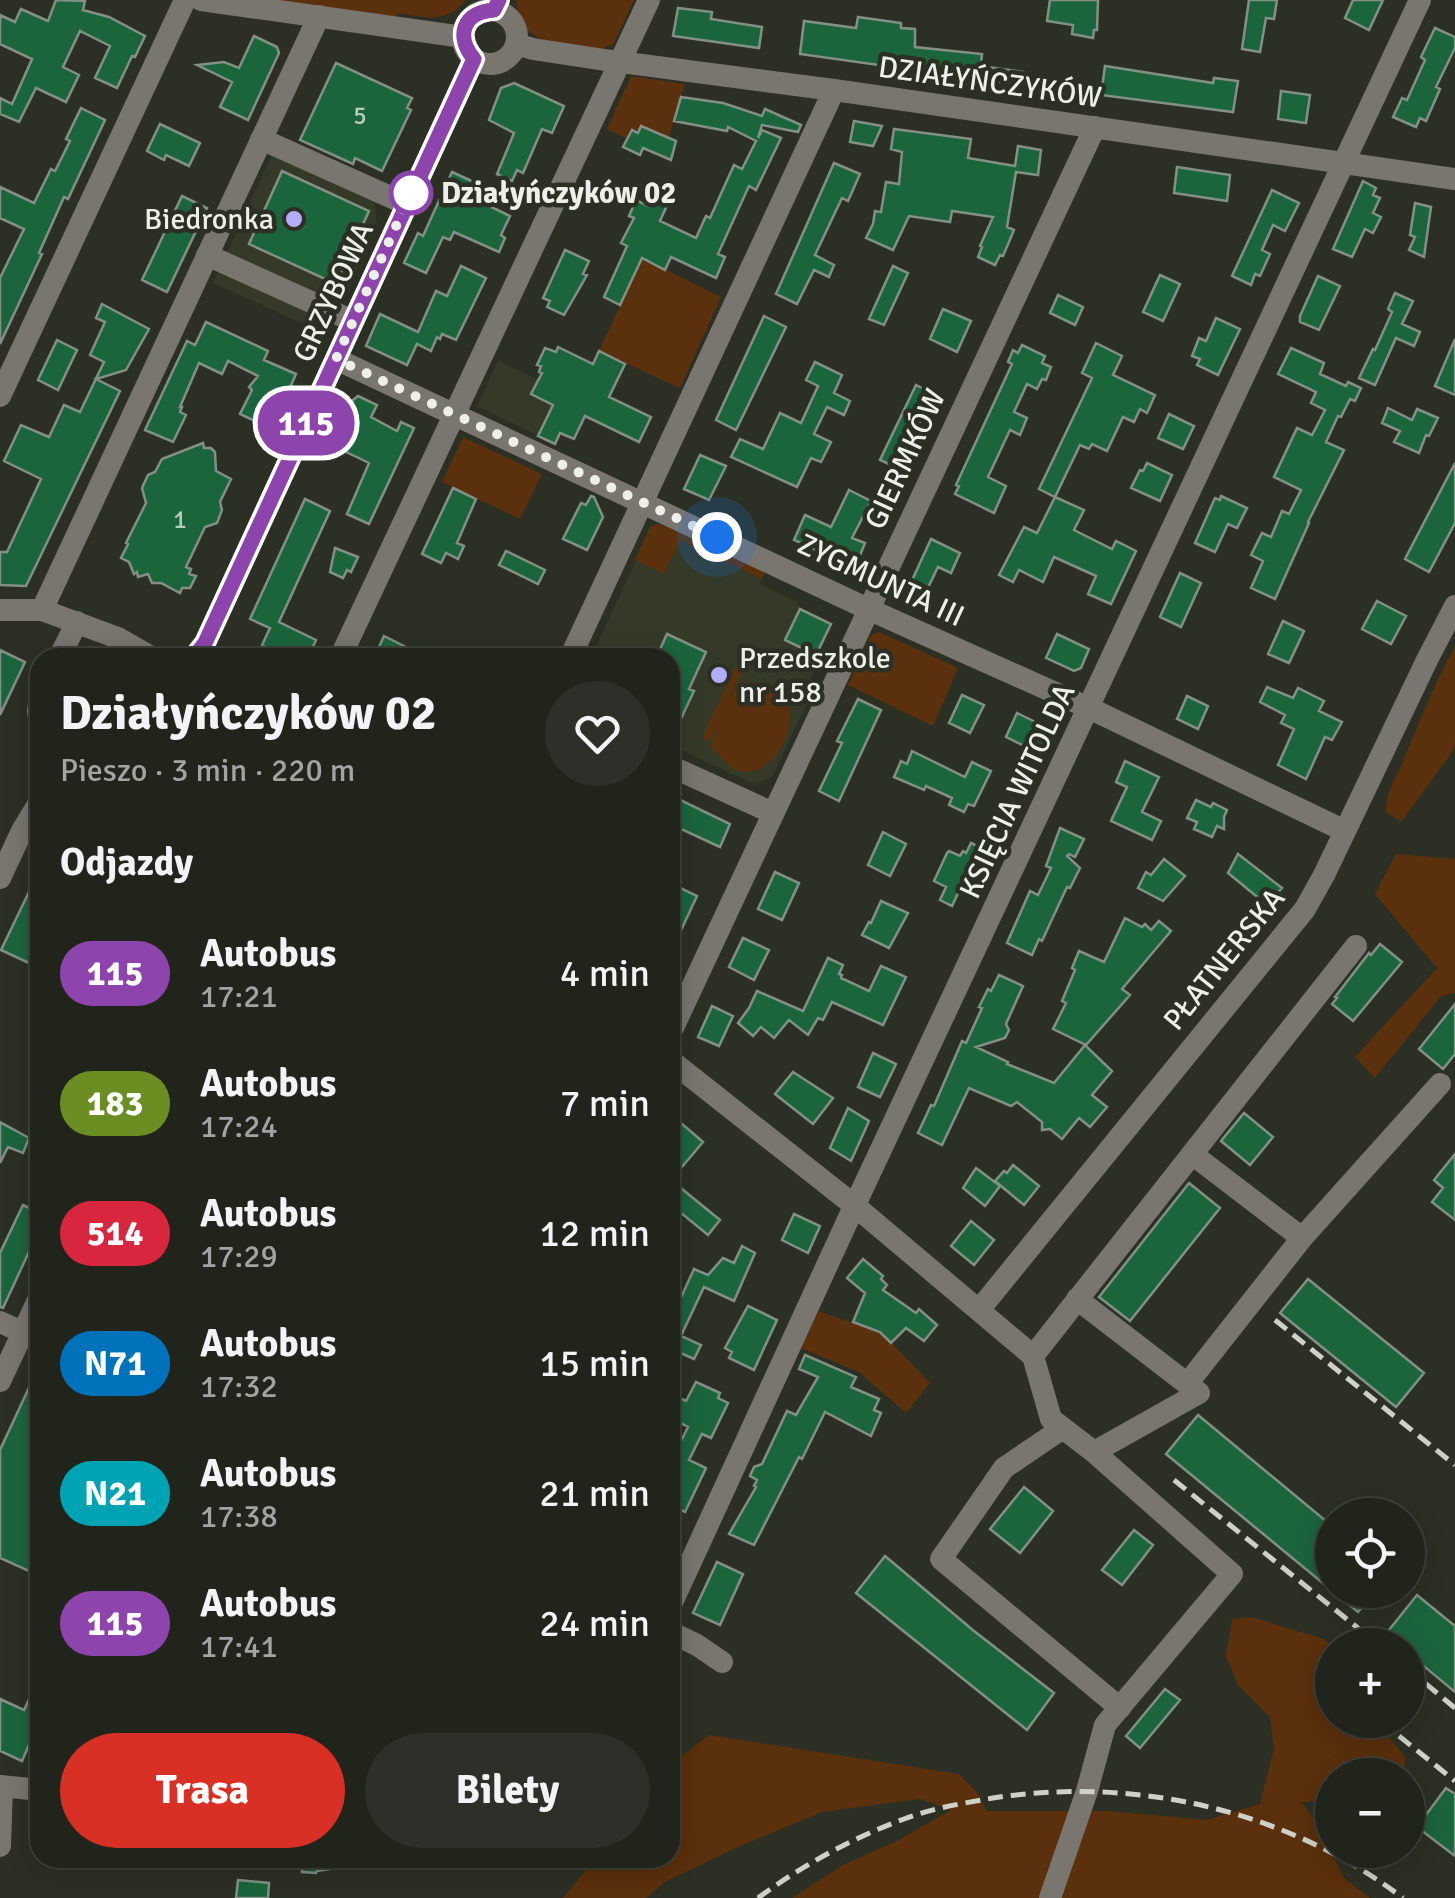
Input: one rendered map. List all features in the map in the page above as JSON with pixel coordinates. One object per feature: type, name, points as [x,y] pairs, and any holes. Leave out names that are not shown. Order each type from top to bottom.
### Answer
[{"type":"street","points":[[0,396],[185,0]]},
{"type":"street","points":[[201,0],[463,37]]},
{"type":"street","points":[[345,648],[649,0]]},
{"type":"street","name":"KSIĘCIA WITOLDA","points":[[680,1586],[1420,0]]},
{"type":"street","points":[[496,5],[512,20],[516,44],[497,63],[483,62],[474,59],[466,49],[463,37],[473,16],[496,5]]},
{"type":"street","points":[[42,610],[319,16]]},
{"type":"street","name":"DZIAŁYŃCZYKÓW","points":[[516,44],[1455,180]]},
{"type":"street","name":"GRZYBOWA","points":[[201,648],[474,59]]},
{"type":"street","points":[[575,648],[834,90]]},
{"type":"street","name":"GIERMKÓW","points":[[680,1013],[1095,127]]},
{"type":"street","points":[[261,139],[406,204]]},
{"type":"street","points":[[207,255],[353,321]]},
{"type":"street","name":"ZYGMUNTA III","points":[[336,359],[1346,831]]},
{"type":"street","name":"PŁATNERSKA","points":[[985,1317],[1306,909],[1455,606]]},
{"type":"street","points":[[0,610],[42,610],[136,648]]},
{"type":"street","points":[[64,648],[77,622]]},
{"type":"street","points":[[680,771],[774,813]]},
{"type":"street","points":[[0,878],[30,818]]},
{"type":"street","points":[[1032,1356],[1356,946]]},
{"type":"street","points":[[680,1068],[855,1206],[1032,1356],[1051,1419],[1232,1574],[1106,1726],[1050,1898]]},
{"type":"street","points":[[1187,1384],[1302,1238],[1440,1084]]},
{"type":"street","points":[[1192,1154],[1302,1238]]},
{"type":"street","points":[[1077,1299],[1199,1393],[1094,1452]]},
{"type":"street","points":[[0,1322],[30,1335]]},
{"type":"street","points":[[0,1382],[30,1339]]},
{"type":"street","points":[[1063,1428],[1004,1468],[940,1559],[1120,1708]]},
{"type":"street","points":[[680,1637],[722,1662]]},
{"type":"street","points":[[0,1846],[1,1786],[30,1789]]},
{"type":"shaded area","points":[[245,0],[466,0],[443,16],[397,13],[397,20]]},
{"type":"shaded area","points":[[516,0],[634,0],[613,45],[605,46],[604,51],[560,45],[535,36],[519,16]]},
{"type":"shaded area","points":[[631,76],[685,84],[663,156],[607,129]]},
{"type":"shaded area","points":[[272,155],[374,199],[377,224],[328,335],[213,283]]},
{"type":"shaded area","points":[[642,258],[721,297],[680,388],[599,351]]},
{"type":"shaded area","points":[[498,361],[556,388],[555,444],[477,406]]},
{"type":"shaded area","points":[[463,437],[542,474],[520,519],[442,482]]},
{"type":"shaded area","points":[[657,524],[766,570],[762,579],[680,540],[664,574],[635,560],[650,527]]},
{"type":"shaded area","name":"Przedszkole nr 158","points":[[679,540],[762,579],[760,584],[797,602],[800,610],[831,624],[803,693],[810,697],[772,777],[754,784],[680,750],[680,648],[596,648],[636,560],[664,573]]},
{"type":"shaded area","points":[[879,632],[958,668],[933,726],[848,685],[871,635]]},
{"type":"shaded area","points":[[1455,646],[1452,752],[1401,822],[1386,812],[1389,791]]},
{"type":"shaded area","points":[[736,666],[743,669],[729,699],[741,681],[769,684],[787,698],[790,712],[784,741],[766,765],[754,771],[735,769],[711,748],[717,726],[709,741],[702,738]]},
{"type":"shaded area","points":[[1396,854],[1455,859],[1455,993],[1441,996],[1375,1078],[1355,1057],[1437,968],[1375,894]]},
{"type":"shaded area","points":[[818,1311],[882,1333],[930,1383],[906,1413],[859,1372],[801,1348]]},
{"type":"shaded area","points":[[1251,1617],[1315,1636],[1315,1738],[1390,1738],[1405,1756],[1315,1758],[1315,1802],[1302,1802],[1315,1820],[1315,1868],[1339,1868],[1344,1878],[1370,1898],[792,1898],[843,1865],[897,1841],[951,1810],[920,1799],[822,1812],[665,1882],[646,1898],[563,1898],[588,1868],[680,1868],[680,1757],[709,1735],[959,1774],[977,1792],[986,1811],[1108,1811],[1207,1820],[1260,1804],[1274,1749],[1270,1717],[1238,1685],[1226,1656],[1232,1619]]},
{"type":"building","points":[[56,0],[85,1],[83,10],[109,17],[145,36],[117,88],[95,78],[110,46],[80,31],[63,67],[79,75],[66,102],[36,88],[19,122],[0,114],[0,98],[12,104],[32,59],[0,44],[0,15],[15,22],[21,9],[48,21]]},
{"type":"building","points":[[1050,0],[1098,0],[1093,38],[1072,34],[1073,25],[1047,21]]},
{"type":"building","points":[[1249,0],[1277,0],[1274,19],[1266,18],[1260,52],[1242,49]]},
{"type":"building","points":[[1353,0],[1383,0],[1369,30],[1345,18]]},
{"type":"building","points":[[678,8],[712,12],[711,19],[762,27],[759,48],[673,36]]},
{"type":"building","points":[[858,17],[915,29],[915,47],[982,54],[981,66],[1023,72],[1021,85],[800,54],[804,21],[856,28]]},
{"type":"building","points":[[1435,28],[1455,37],[1455,48],[1436,87],[1440,89],[1426,121],[1420,118],[1416,127],[1393,117],[1402,98],[1407,100]]},
{"type":"building","points":[[254,36],[277,47],[279,53],[248,120],[220,107],[232,82],[197,65],[224,62],[239,68]]},
{"type":"building","points":[[336,63],[412,98],[407,108],[411,110],[382,171],[355,158],[353,164],[300,140]]},
{"type":"building","points":[[1105,66],[1213,83],[1214,78],[1238,81],[1233,112],[1101,95]]},
{"type":"building","points":[[514,83],[564,106],[552,133],[542,129],[523,173],[517,170],[512,181],[497,174],[514,133],[489,120],[501,88]]},
{"type":"building","points":[[1281,91],[1310,95],[1306,123],[1278,119]]},
{"type":"building","points":[[681,97],[723,103],[762,116],[765,109],[801,125],[798,132],[762,125],[758,138],[762,130],[781,138],[756,190],[749,186],[718,254],[725,257],[716,278],[671,257],[665,270],[642,258],[620,305],[604,297],[627,246],[621,243],[634,218],[629,216],[636,200],[648,206],[653,195],[668,203],[660,221],[696,238],[706,216],[710,218],[734,165],[742,169],[756,141],[728,127],[727,131],[674,121]]},
{"type":"building","points":[[81,108],[105,120],[68,199],[64,197],[0,344],[0,278],[24,229],[0,218],[0,187],[34,203],[70,141],[66,139]]},
{"type":"building","points":[[854,121],[882,126],[873,146],[850,142]]},
{"type":"building","points":[[160,124],[200,143],[189,166],[147,151]]},
{"type":"building","points":[[641,126],[676,141],[671,160],[643,148],[640,155],[623,147],[632,130],[638,133]]},
{"type":"building","points":[[894,129],[971,139],[968,158],[1015,166],[1018,146],[1041,150],[1038,175],[1016,172],[1007,227],[1014,230],[995,265],[978,257],[993,217],[952,211],[950,222],[909,216],[893,250],[866,238],[875,211],[881,212],[886,182],[899,184],[902,152],[891,149]]},
{"type":"building","points":[[834,163],[860,174],[848,201],[842,198],[815,255],[834,265],[829,277],[814,270],[797,304],[776,294]]},
{"type":"building","points":[[1177,167],[1230,175],[1227,201],[1174,193]]},
{"type":"building","points":[[282,171],[369,211],[336,284],[249,244]]},
{"type":"building","points":[[452,172],[476,183],[470,197],[510,216],[501,235],[505,238],[499,252],[454,232],[450,240],[443,237],[426,273],[404,263],[418,233],[423,236]]},
{"type":"building","points":[[1363,181],[1376,188],[1373,195],[1380,198],[1373,213],[1381,217],[1373,233],[1365,229],[1352,257],[1333,249]]},
{"type":"building","points":[[1272,190],[1299,203],[1285,231],[1273,225],[1262,250],[1270,254],[1251,285],[1232,276]]},
{"type":"building","points":[[182,196],[207,208],[167,292],[142,280]]},
{"type":"building","points":[[1415,203],[1431,207],[1424,257],[1409,250],[1415,237],[1410,235]]},
{"type":"building","points":[[565,250],[589,261],[583,274],[587,275],[564,315],[547,307],[550,301],[543,298]]},
{"type":"building","points":[[461,266],[486,278],[456,340],[442,334],[431,351],[417,344],[407,365],[366,346],[380,314],[418,332],[436,291],[447,296]]},
{"type":"building","points":[[893,266],[908,273],[884,325],[869,319]]},
{"type":"building","points":[[1160,275],[1180,284],[1163,321],[1143,312]]},
{"type":"building","points":[[1318,276],[1340,286],[1319,330],[1300,322]]},
{"type":"building","points":[[1395,293],[1413,301],[1402,324],[1420,332],[1414,346],[1396,338],[1375,385],[1359,378],[1392,312],[1388,309]]},
{"type":"building","points":[[1058,295],[1083,307],[1075,325],[1050,313]]},
{"type":"building","points":[[102,304],[149,329],[126,370],[96,379],[120,391],[26,586],[0,585],[0,552],[7,552],[41,479],[4,461],[21,425],[49,437],[64,405],[80,412],[104,362],[90,355],[105,322],[96,318]]},
{"type":"building","points":[[943,309],[971,321],[957,352],[930,339]]},
{"type":"building","points":[[764,316],[786,327],[736,430],[716,420]]},
{"type":"building","points":[[1216,318],[1240,329],[1218,375],[1197,365],[1200,359],[1192,356],[1199,338],[1206,341]]},
{"type":"building","points":[[206,322],[268,351],[264,360],[296,374],[272,429],[240,414],[252,390],[249,387],[258,376],[228,361],[222,374],[199,363],[180,407],[186,415],[173,442],[145,430],[187,341],[195,345]]},
{"type":"building","points":[[1455,339],[1455,395],[1435,386]]},
{"type":"building","points":[[57,340],[77,350],[58,390],[38,380]]},
{"type":"building","points":[[1096,343],[1122,356],[1113,375],[1155,395],[1147,413],[1140,409],[1134,422],[1123,417],[1107,451],[1092,444],[1089,449],[1080,445],[1055,497],[1039,489],[1092,378],[1082,373]]},
{"type":"building","points":[[1022,345],[1045,356],[1042,363],[1051,367],[1037,389],[1027,384],[1014,412],[1027,418],[1020,435],[1010,430],[988,477],[1006,486],[994,513],[955,494],[959,486],[956,485],[1012,364],[1008,362],[1013,350],[1018,353]]},
{"type":"building","points":[[558,347],[593,364],[599,351],[625,364],[609,397],[651,417],[639,442],[585,416],[574,439],[560,433],[555,444],[538,436],[553,405],[531,394],[542,373],[537,365],[545,348],[556,352]]},
{"type":"building","points":[[1291,348],[1324,363],[1320,374],[1361,388],[1355,401],[1350,399],[1341,417],[1338,416],[1326,442],[1344,450],[1275,599],[1251,588],[1263,561],[1251,555],[1262,533],[1271,537],[1282,511],[1289,514],[1301,490],[1274,477],[1297,428],[1312,435],[1325,410],[1311,403],[1316,392],[1278,374]]},
{"type":"building","points":[[815,362],[842,375],[834,393],[850,401],[844,415],[827,407],[814,434],[831,442],[821,462],[811,458],[797,487],[731,457],[740,439],[763,449],[780,413],[801,423],[818,386],[806,380]]},
{"type":"building","points":[[916,385],[934,394],[908,447],[912,449],[902,470],[880,460]]},
{"type":"building","points":[[358,396],[377,405],[371,417],[397,431],[401,422],[414,428],[369,524],[347,514],[369,463],[334,446],[334,436],[349,403]]},
{"type":"building","points":[[1388,408],[1412,420],[1417,409],[1438,418],[1419,453],[1394,442],[1400,431],[1382,423]]},
{"type":"building","points":[[1169,414],[1194,426],[1183,449],[1158,438]]},
{"type":"building","points":[[203,443],[204,448],[215,452],[216,471],[231,479],[220,502],[222,510],[217,523],[205,527],[186,567],[191,569],[189,574],[196,576],[190,588],[182,588],[180,593],[161,583],[152,583],[148,574],[138,577],[129,562],[121,558],[146,503],[142,488],[148,475],[155,472],[162,459]]},
{"type":"building","points":[[700,455],[726,466],[709,500],[684,489]]},
{"type":"building","points":[[1147,463],[1172,475],[1160,501],[1131,488]]},
{"type":"building","points":[[1455,463],[1455,523],[1429,572],[1405,559]]},
{"type":"building","points":[[453,488],[476,499],[457,543],[464,546],[458,559],[446,553],[441,563],[422,554]]},
{"type":"building","points":[[849,490],[871,501],[852,538],[865,543],[855,568],[794,540],[805,515],[831,527]]},
{"type":"building","points":[[591,496],[603,517],[587,550],[563,539],[581,503],[586,505]]},
{"type":"building","points":[[1221,496],[1247,508],[1237,528],[1228,524],[1215,552],[1195,543],[1215,498],[1220,500]]},
{"type":"building","points":[[1055,497],[1084,510],[1074,530],[1112,549],[1116,541],[1136,551],[1111,604],[1088,594],[1096,576],[1054,557],[1043,582],[1019,570],[1013,582],[999,575],[1024,527],[1037,533]]},
{"type":"building","points":[[305,499],[330,511],[279,622],[316,640],[312,648],[268,648],[262,645],[270,628],[250,619]]},
{"type":"building","points":[[931,539],[960,553],[951,573],[938,567],[922,600],[908,589]]},
{"type":"building","points":[[335,548],[358,557],[351,572],[347,570],[343,578],[330,572]]},
{"type":"building","points":[[506,551],[545,570],[538,584],[499,565]]},
{"type":"building","points":[[1180,573],[1201,583],[1181,627],[1160,617]]},
{"type":"building","points":[[1377,601],[1406,616],[1391,644],[1362,629]]},
{"type":"building","points":[[800,609],[831,624],[816,655],[785,640]]},
{"type":"building","points":[[1283,621],[1304,631],[1289,663],[1268,654]]},
{"type":"building","points":[[667,634],[706,652],[680,721],[680,648],[661,648]]},
{"type":"building","points":[[1057,634],[1089,649],[1081,668],[1074,671],[1046,658]]},
{"type":"building","points":[[384,636],[408,648],[379,648]]},
{"type":"building","points":[[0,650],[25,662],[0,715]]},
{"type":"building","points":[[1267,687],[1293,698],[1298,688],[1324,701],[1319,711],[1342,722],[1332,740],[1325,737],[1306,779],[1278,765],[1294,729],[1281,723],[1285,715],[1260,702]]},
{"type":"building","points":[[962,695],[984,705],[970,733],[949,723]]},
{"type":"building","points":[[1187,696],[1208,706],[1198,729],[1177,719]]},
{"type":"building","points":[[858,699],[881,710],[839,801],[819,791]]},
{"type":"building","points":[[1017,713],[1050,729],[1039,753],[1006,737]]},
{"type":"building","points":[[912,751],[965,777],[972,762],[991,771],[974,806],[968,804],[964,812],[949,805],[952,798],[894,777],[901,761],[907,764]]},
{"type":"building","points":[[1125,761],[1159,777],[1142,812],[1161,821],[1152,840],[1111,821],[1127,787],[1116,782]]},
{"type":"building","points":[[680,800],[730,824],[720,847],[680,829]]},
{"type":"building","points":[[1196,800],[1227,810],[1224,829],[1217,826],[1212,837],[1194,829],[1197,822],[1187,818]]},
{"type":"building","points":[[1060,828],[1084,839],[1075,857],[1067,856],[1080,868],[1032,955],[1007,943],[1030,891],[1038,895],[1051,868],[1046,866]]},
{"type":"building","points":[[883,832],[906,844],[890,876],[868,865]]},
{"type":"building","points":[[971,843],[994,854],[982,879],[968,872],[952,906],[940,900],[946,887],[934,881],[947,853],[960,856]]},
{"type":"building","points":[[1238,854],[1282,888],[1267,905],[1228,873]]},
{"type":"building","points":[[1164,859],[1185,876],[1163,901],[1138,888],[1146,872],[1151,875]]},
{"type":"building","points":[[775,872],[799,883],[782,920],[758,909]]},
{"type":"building","points":[[680,888],[697,896],[680,933]]},
{"type":"building","points":[[30,890],[29,963],[1,950]]},
{"type":"building","points":[[881,901],[908,913],[889,948],[862,935]]},
{"type":"building","points":[[1125,918],[1151,930],[1159,921],[1171,931],[1122,989],[1130,995],[1086,1045],[1053,1029],[1066,1003],[1062,1001],[1079,951],[1104,962]]},
{"type":"building","points":[[743,938],[769,950],[754,980],[729,967]]},
{"type":"building","points":[[1380,944],[1402,962],[1353,1021],[1332,1004]]},
{"type":"building","points":[[828,958],[843,965],[841,978],[869,991],[881,966],[906,977],[883,1025],[832,1002],[823,1020],[818,1018],[808,1035],[789,1020],[774,1038],[761,1027],[753,1036],[738,1023],[757,991],[803,1011]]},
{"type":"building","points":[[999,975],[1023,986],[1006,1024],[1009,1030],[1005,1038],[976,1047],[1054,1083],[1085,1045],[1112,1071],[1092,1095],[1107,1107],[1090,1127],[1079,1118],[1062,1139],[1050,1129],[1042,1130],[1042,1122],[1017,1102],[1011,1106],[969,1088],[942,1145],[918,1133],[962,1041],[966,1043],[988,989],[991,991]]},
{"type":"building","points":[[1455,1004],[1455,1054],[1443,1069],[1419,1049]]},
{"type":"building","points":[[712,1006],[733,1016],[719,1046],[698,1037]]},
{"type":"building","points":[[873,1053],[896,1064],[880,1097],[858,1087]]},
{"type":"building","points":[[793,1072],[833,1098],[813,1124],[775,1094]]},
{"type":"building","points":[[848,1108],[869,1121],[851,1161],[830,1148]]},
{"type":"building","points":[[1244,1113],[1273,1137],[1250,1165],[1221,1141]]},
{"type":"building","points":[[0,1122],[29,1138],[23,1153],[8,1147],[0,1163]]},
{"type":"building","points":[[680,1124],[703,1142],[680,1169]]},
{"type":"building","points":[[1455,1154],[1455,1220],[1432,1202],[1443,1188],[1434,1180]]},
{"type":"building","points":[[1013,1165],[1039,1186],[1024,1205],[995,1181]]},
{"type":"building","points":[[976,1168],[1000,1186],[985,1206],[963,1188]]},
{"type":"building","points":[[1189,1183],[1220,1208],[1130,1321],[1099,1297]]},
{"type":"building","points":[[680,1187],[720,1220],[708,1235],[680,1212]]},
{"type":"building","points":[[23,1205],[30,1208],[30,1250],[3,1308],[0,1307],[0,1253]]},
{"type":"building","points":[[794,1214],[820,1226],[808,1253],[782,1240]]},
{"type":"building","points":[[971,1221],[994,1240],[974,1265],[951,1246]]},
{"type":"building","points":[[742,1246],[755,1253],[734,1301],[704,1287],[681,1336],[701,1345],[694,1359],[680,1353],[680,1299],[694,1269],[708,1275],[723,1258],[734,1263]]},
{"type":"building","points":[[863,1259],[883,1276],[881,1279],[887,1285],[883,1290],[916,1313],[919,1309],[937,1325],[924,1341],[906,1328],[891,1343],[880,1332],[853,1322],[865,1293],[847,1278]]},
{"type":"building","points":[[1308,1279],[1424,1373],[1396,1407],[1280,1313]]},
{"type":"building","points":[[748,1306],[777,1320],[754,1370],[729,1358],[732,1352],[725,1348]]},
{"type":"building","points":[[805,1355],[856,1377],[851,1387],[879,1399],[874,1410],[881,1413],[871,1436],[825,1412],[754,1545],[729,1534],[756,1487],[757,1480],[750,1476],[754,1467],[762,1464],[787,1411],[796,1415],[818,1377],[799,1369]]},
{"type":"building","points":[[696,1382],[720,1393],[718,1398],[728,1403],[711,1438],[702,1434],[689,1460],[706,1468],[685,1512],[680,1509],[680,1443],[688,1427],[680,1423],[680,1398],[686,1401]]},
{"type":"building","points":[[30,1386],[30,1572],[0,1558],[0,1450]]},
{"type":"building","points":[[1198,1415],[1315,1512],[1315,1577],[1166,1454]]},
{"type":"building","points":[[1024,1487],[1053,1511],[1020,1553],[990,1529]]},
{"type":"building","points":[[1134,1530],[1153,1545],[1122,1585],[1102,1570]]},
{"type":"building","points":[[885,1556],[1054,1693],[1027,1730],[856,1593]]},
{"type":"building","points":[[717,1562],[743,1574],[720,1625],[693,1613]]},
{"type":"building","points":[[1425,1602],[1455,1626],[1455,1692],[1425,1667],[1425,1628],[1391,1628],[1407,1608],[1425,1608]]},
{"type":"building","points":[[1165,1689],[1180,1700],[1140,1748],[1126,1736]]},
{"type":"building","points":[[30,1697],[30,1742],[22,1761],[0,1751],[0,1699],[24,1710]]},
{"type":"building","points":[[1446,1788],[1455,1794],[1455,1856],[1425,1833],[1425,1816]]},
{"type":"building","points":[[302,1868],[337,1868],[316,1873],[302,1872]]},
{"type":"building","points":[[238,1880],[269,1883],[268,1898],[236,1898]]},
{"type":"railway","points":[[1275,1320],[1455,1465]]},
{"type":"railway","points":[[1174,1480],[1358,1628]]},
{"type":"railway","points":[[1425,1683],[1455,1708]]},
{"type":"railway","points":[[1401,1738],[1455,1781]]},
{"type":"railway","points":[[758,1898],[828,1853],[915,1815],[993,1798],[1047,1792],[1155,1797],[1260,1822],[1310,1842],[1403,1898]]},
{"type":"bus line","name":"115","points":[[201,648],[474,59],[466,49],[464,28],[479,12],[494,10],[499,0]]},
{"type":"place","name":"Działyńczyków 02","points":[[411,193]]},
{"type":"place","name":"Biedronka","points":[[294,219]]},
{"type":"place","name":"Przedszkole nr 158","points":[[719,675]]},
{"type":"route","points":[[411,193],[336,359],[717,537]]}]
